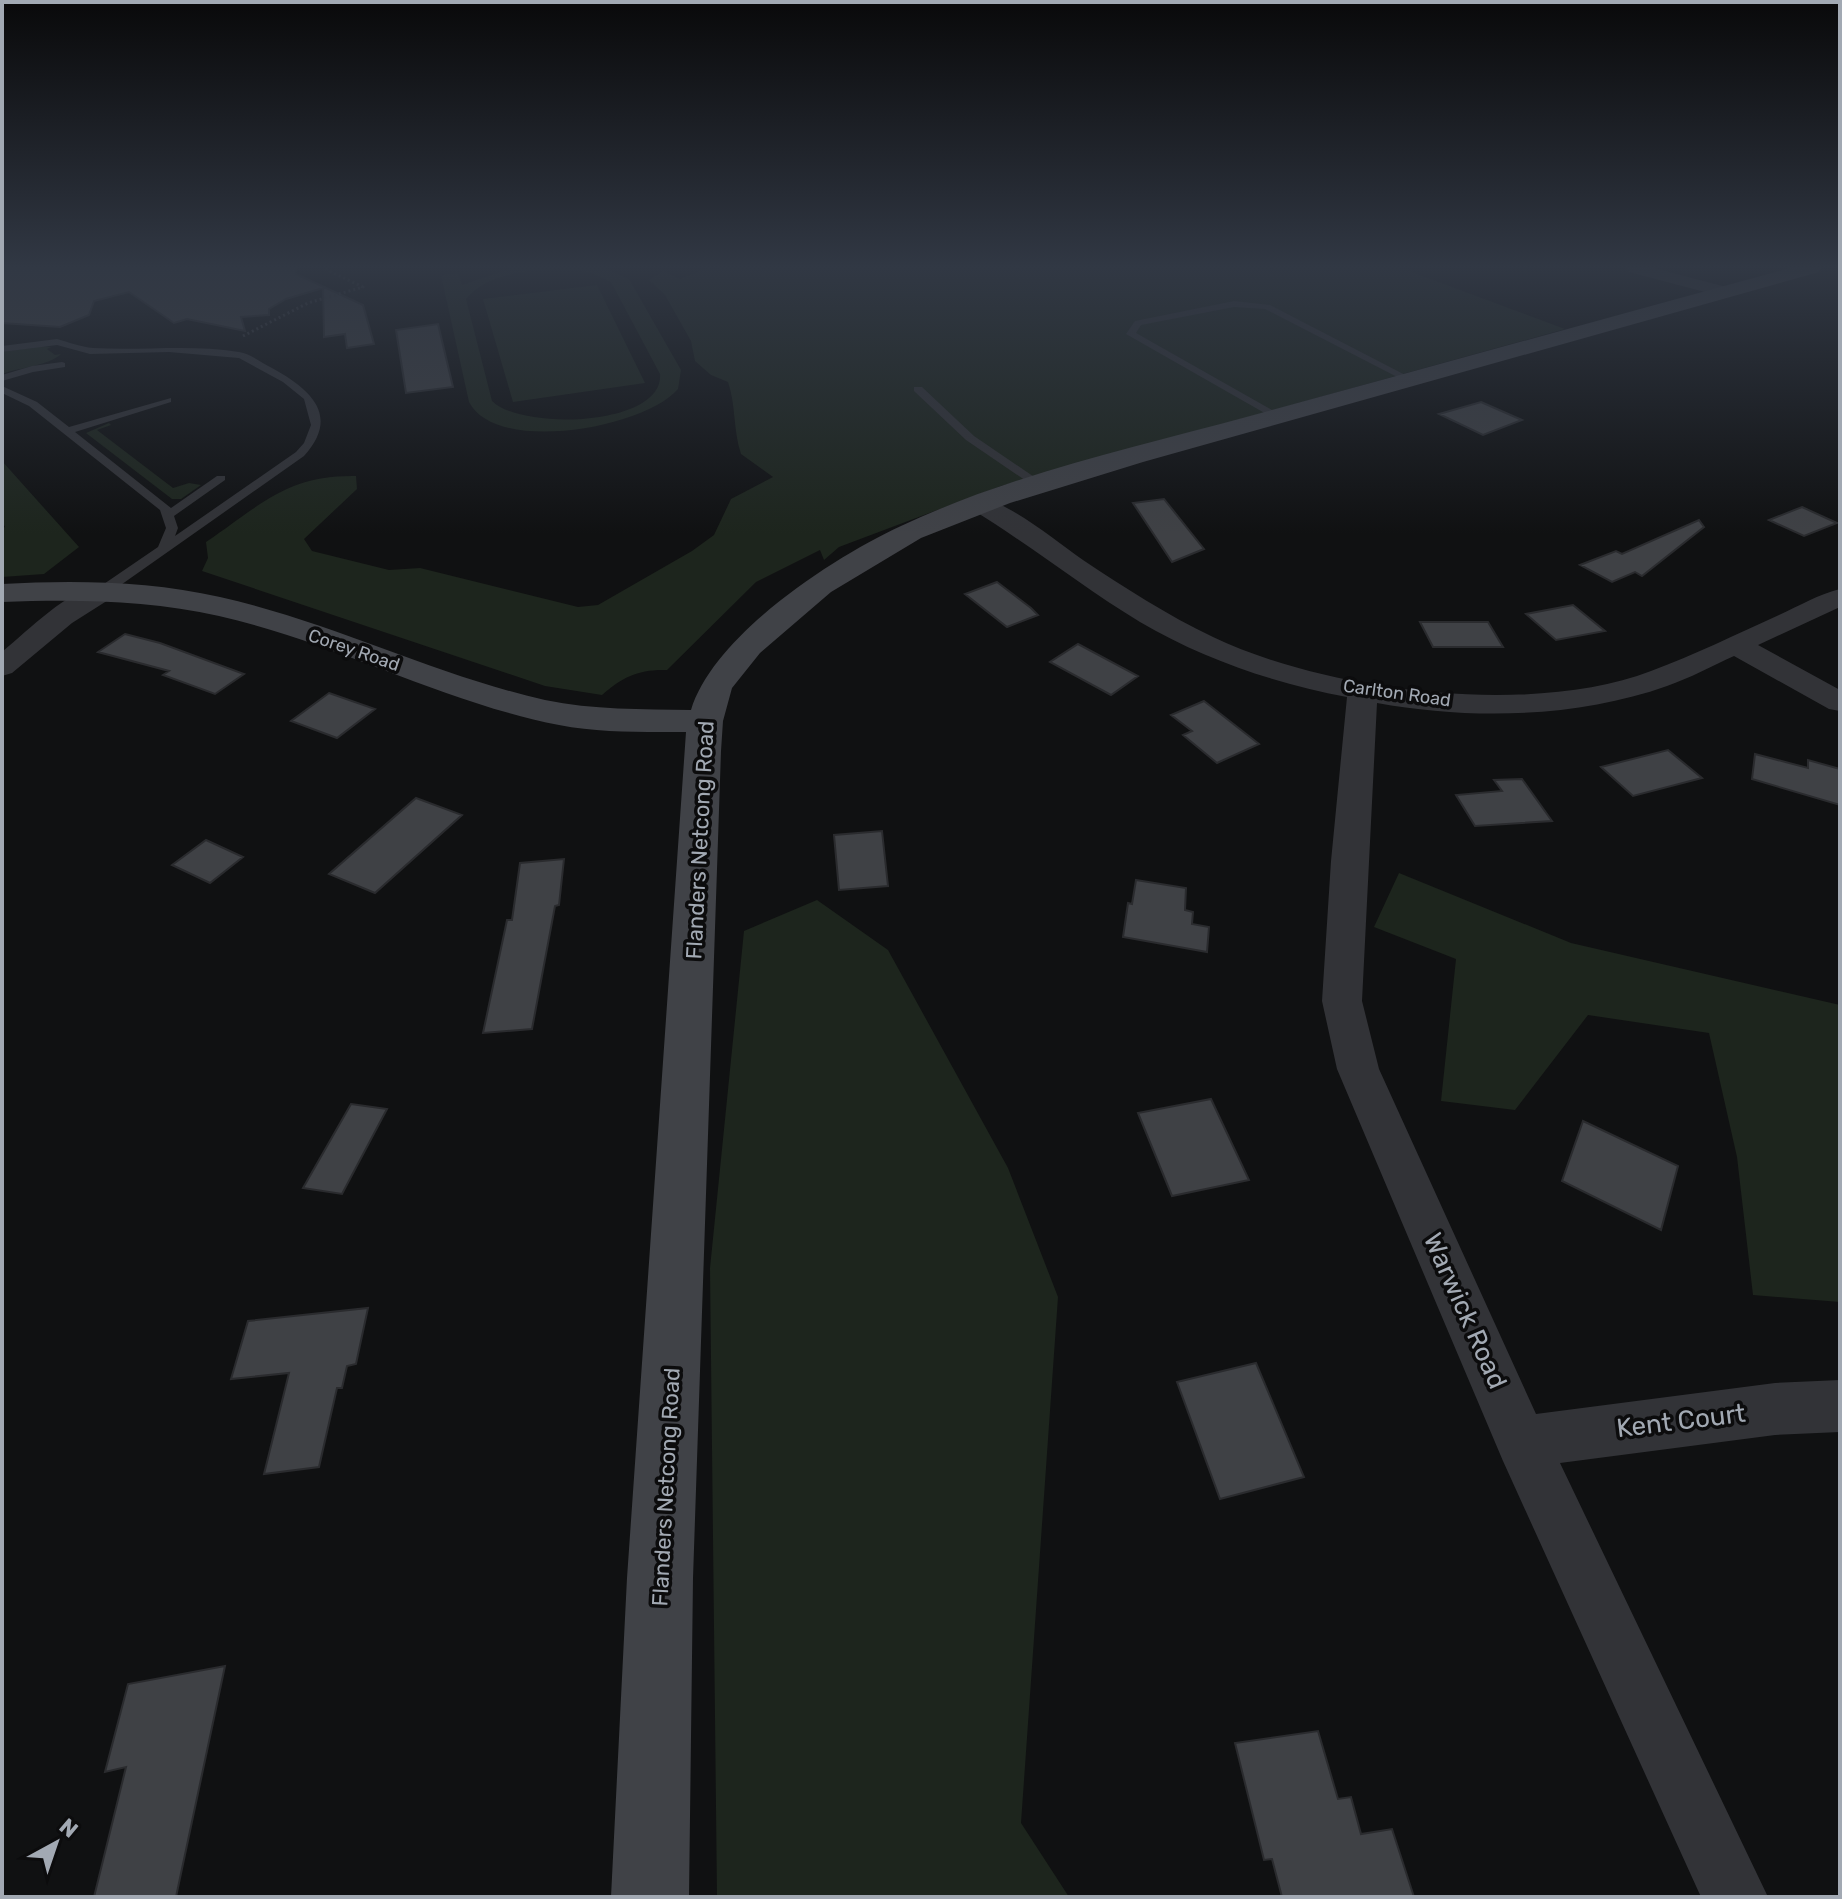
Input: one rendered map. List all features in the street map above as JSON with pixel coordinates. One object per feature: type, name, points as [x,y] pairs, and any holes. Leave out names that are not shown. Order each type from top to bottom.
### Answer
[{"type":"main road","name":"Flanders Netcong Road","points":[[650,1897],[660,1578],[705,721],[713,692],[722,676],[748,646],[792,607],[876,550],[980,504],[1275,416],[1489,357]]},
{"type":"main road","name":"Corey Road","points":[[2,593],[103,591],[147,594],[242,612],[481,693],[544,711],[609,719],[705,721]]},
{"type":"street","name":"Carlton Road","points":[[980,504],[1018,526],[1152,617],[1249,660],[1363,691],[1459,702],[1548,700],[1602,693],[1653,681],[1840,597]]},
{"type":"street","points":[[2,667],[62,617],[103,591]]},
{"type":"street","points":[[1736,645],[1840,702]]},
{"type":"street","name":"Warwick Road","points":[[1363,691],[1342,1001],[1358,1069],[1522,1442],[1735,1897]]},
{"type":"street","name":"Kent Court","points":[[1522,1442],[1775,1409],[1840,1406]]},
{"type":"lane","points":[[103,591],[300,454],[314,433],[315,416],[304,392],[244,357]]},
{"type":"lane","points":[[1171,357],[1275,416]]},
{"type":"lane","points":[[1364,357],[1408,379]]},
{"type":"lane","points":[[2,378],[32,369],[62,365]]},
{"type":"lane","points":[[2,389],[33,404],[169,514],[172,528],[163,548]]},
{"type":"lane","points":[[918,389],[970,438],[1039,485]]},
{"type":"lane","points":[[68,431],[167,400]]},
{"type":"lane","points":[[169,514],[221,478]]},
{"type":"shaded area","points":[[2,357],[58,357],[42,364],[2,374]]},
{"type":"shaded area","points":[[459,357],[481,357],[492,401],[508,411],[559,419],[617,413],[640,404],[655,391],[660,374],[651,357],[673,357],[681,370],[678,389],[661,403],[635,415],[571,430],[508,428],[484,418],[469,402]]},
{"type":"shaded area","points":[[500,357],[632,357],[645,383],[513,402]]},
{"type":"shaded area","points":[[694,357],[1466,357],[1001,486],[839,547],[824,560],[820,550],[756,582],[667,670],[632,675],[602,695],[545,686],[202,571],[208,558],[206,542],[275,495],[311,481],[356,476],[357,489],[304,539],[312,551],[389,570],[420,568],[578,607],[598,605],[714,535],[731,499],[773,477],[741,454],[728,382],[711,375]]},
{"type":"shaded area","points":[[109,423],[111,425],[97,430],[173,488],[189,483],[201,485],[181,499],[172,499],[86,433]]},
{"type":"shaded area","points":[[2,461],[79,547],[44,574],[2,577],[2,532],[5,526],[2,525]]},
{"type":"shaded area","points":[[1399,873],[1571,943],[1840,1005],[1840,1302],[1753,1295],[1737,1157],[1709,1033],[1588,1015],[1515,1110],[1441,1101],[1456,959],[1374,927]]},
{"type":"shaded area","points":[[817,900],[888,950],[1008,1168],[1058,1297],[1021,1823],[1069,1897],[717,1897],[710,1268],[744,931]]},
{"type":"building","points":[[400,357],[446,357],[453,387],[406,393]]},
{"type":"building","points":[[1481,402],[1522,420],[1483,435],[1439,414]]},
{"type":"building","points":[[1164,499],[1204,549],[1172,562],[1133,503]]},
{"type":"building","points":[[1802,507],[1837,523],[1804,536],[1769,520]]},
{"type":"building","points":[[1699,520],[1704,527],[1642,576],[1635,572],[1612,582],[1580,565],[1616,551],[1622,554]]},
{"type":"building","points":[[997,582],[1038,615],[1007,627],[965,594]]},
{"type":"building","points":[[1573,605],[1605,631],[1556,640],[1526,614]]},
{"type":"building","points":[[1420,622],[1488,622],[1503,647],[1433,647]]},
{"type":"building","points":[[125,634],[160,643],[244,674],[215,694],[163,675],[169,671],[98,652]]},
{"type":"building","points":[[1078,644],[1138,676],[1111,695],[1050,662]]},
{"type":"building","points":[[329,693],[375,709],[337,738],[291,721]]},
{"type":"building","points":[[1204,701],[1259,744],[1217,763],[1183,735],[1192,731],[1171,715]]},
{"type":"building","points":[[1668,750],[1702,778],[1633,796],[1601,767]]},
{"type":"building","points":[[1755,754],[1808,768],[1808,760],[1840,769],[1840,805],[1752,779]]},
{"type":"building","points":[[1522,779],[1552,821],[1475,826],[1456,795],[1502,791],[1494,780]]},
{"type":"building","points":[[416,798],[462,815],[375,893],[329,874]]},
{"type":"building","points":[[882,831],[888,886],[839,890],[834,835]]},
{"type":"building","points":[[206,840],[243,857],[210,883],[172,865]]},
{"type":"building","points":[[564,859],[559,905],[555,906],[532,1029],[483,1033],[507,920],[512,920],[520,863]]},
{"type":"building","points":[[1136,880],[1186,888],[1185,910],[1193,912],[1192,924],[1209,927],[1207,952],[1123,937],[1128,903],[1132,904]]},
{"type":"building","points":[[1211,1099],[1249,1180],[1172,1196],[1138,1113]]},
{"type":"building","points":[[351,1104],[387,1109],[342,1194],[303,1188]]},
{"type":"building","points":[[1583,1121],[1678,1166],[1661,1230],[1562,1181]]},
{"type":"building","points":[[368,1308],[356,1364],[347,1366],[342,1388],[337,1388],[319,1467],[264,1474],[289,1373],[231,1379],[248,1321]]},
{"type":"building","points":[[1256,1363],[1304,1477],[1220,1499],[1177,1382]]},
{"type":"building","points":[[225,1666],[176,1897],[94,1897],[126,1767],[105,1772],[128,1684]]},
{"type":"building","points":[[1318,1731],[1338,1799],[1351,1797],[1361,1834],[1392,1829],[1414,1897],[1282,1897],[1272,1859],[1264,1860],[1235,1743]]}]
